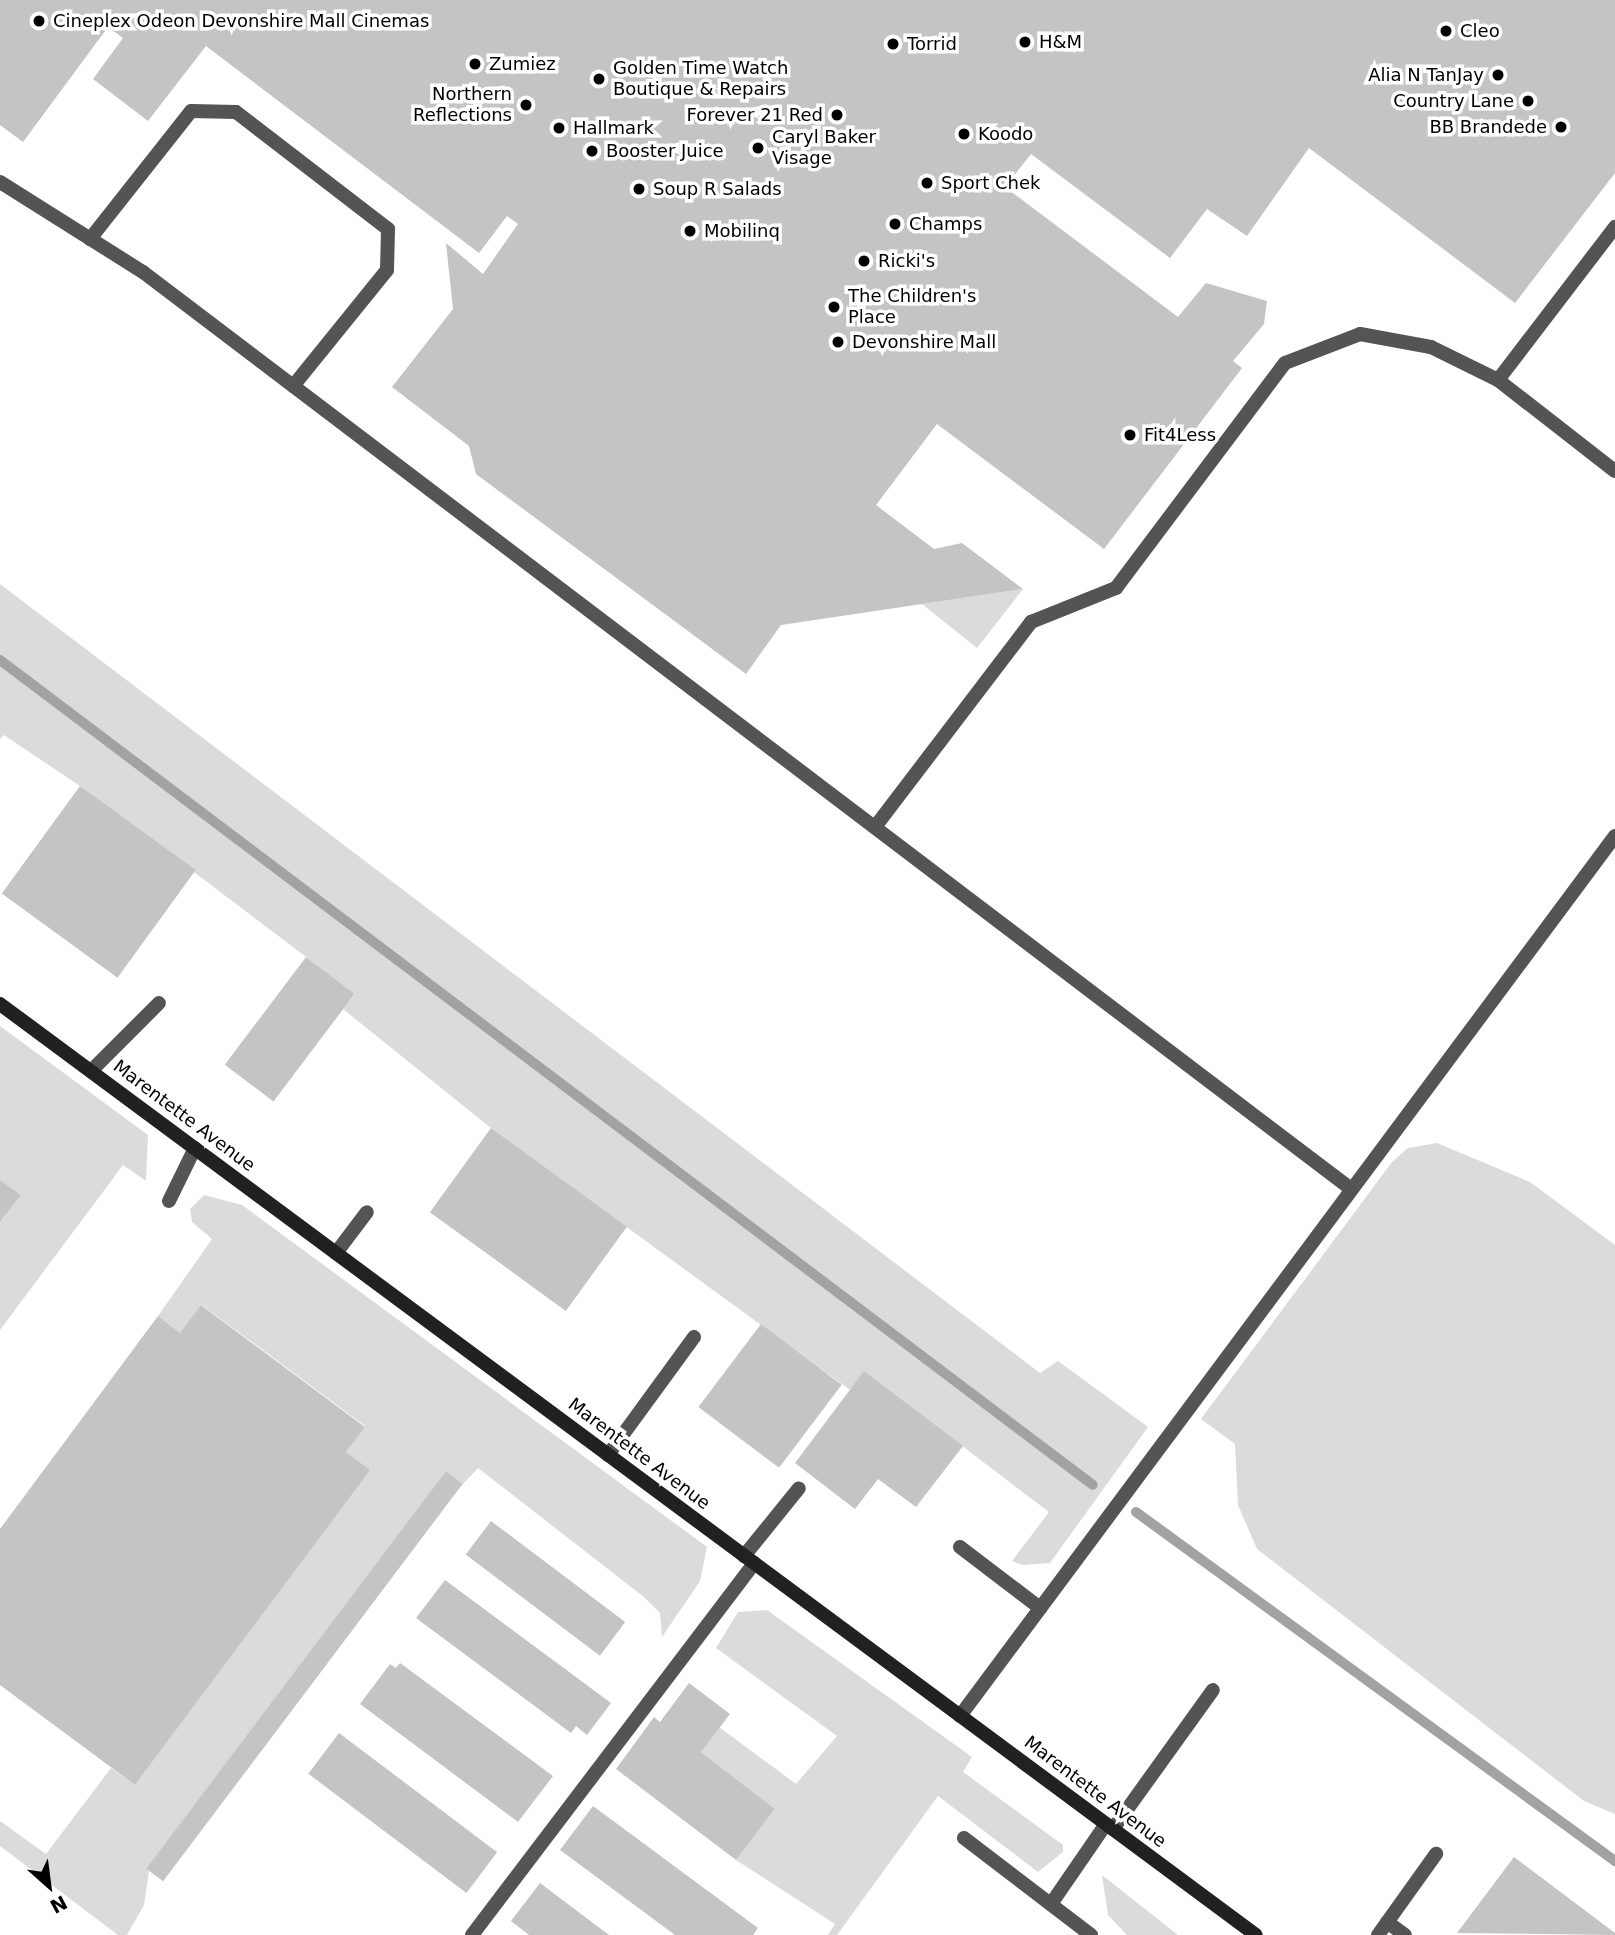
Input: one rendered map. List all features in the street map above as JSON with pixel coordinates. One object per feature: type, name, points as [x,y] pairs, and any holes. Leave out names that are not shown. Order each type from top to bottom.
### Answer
[{"type":"street","name":"Marentette Avenue","points":[[0,1004],[1256,1935]]},
{"type":"lane","points":[[90,239],[191,111],[236,112],[387,229],[387,270],[293,386]]},
{"type":"lane","points":[[0,182],[143,272],[1351,1189]]},
{"type":"lane","points":[[1498,380],[1615,227]]},
{"type":"lane","points":[[875,827],[1031,622],[1116,588],[1285,363],[1360,334],[1431,347],[1498,380],[1615,471]]},
{"type":"lane","points":[[960,1716],[1615,836]]},
{"type":"lane","points":[[91,1071],[159,1003]]},
{"type":"lane","points":[[169,1201],[195,1148]]},
{"type":"lane","points":[[336,1253],[367,1212]]},
{"type":"lane","points":[[608,1455],[694,1337]]},
{"type":"lane","points":[[472,1935],[799,1488]]},
{"type":"lane","points":[[960,1547],[1040,1608]]},
{"type":"lane","points":[[1051,1905],[1213,1690]]},
{"type":"lane","points":[[964,1838],[1091,1935]]},
{"type":"lane","points":[[1378,1935],[1436,1854]]},
{"type":"lane","points":[[1387,1922],[1405,1935]]},
{"type":"shaded area","points":[[0,584],[1040,1373],[1058,1361],[1148,1427],[1050,1563],[1023,1565],[1012,1561],[1049,1512],[865,1372],[850,1390],[491,1128],[343,1009],[355,994],[80,786],[4,735],[0,739]]},
{"type":"shaded area","points":[[1023,589],[977,648],[922,604]]},
{"type":"shaded area","points":[[0,1026],[148,1135],[146,1181],[123,1165],[0,1330],[0,1222],[21,1195],[0,1180]]},
{"type":"shaded area","points":[[1437,1143],[1530,1182],[1615,1245],[1615,1814],[1584,1801],[1257,1549],[1238,1505],[1235,1444],[1201,1419],[1392,1162],[1408,1148]]},
{"type":"shaded area","points":[[204,1195],[242,1205],[707,1547],[700,1581],[662,1637],[660,1613],[644,1597],[478,1468],[463,1484],[446,1471],[149,1871],[144,1905],[127,1935],[118,1935],[0,1846],[0,1821],[46,1854],[111,1768],[135,1785],[369,1470],[346,1452],[365,1426],[202,1305],[180,1333],[158,1316],[212,1239],[192,1222],[190,1209]]},
{"type":"shaded area","points":[[767,1610],[972,1757],[963,1772],[1063,1845],[1063,1852],[1038,1872],[938,1796],[837,1935],[828,1935],[835,1924],[736,1860],[775,1809],[701,1752],[719,1727],[796,1784],[837,1736],[716,1648],[738,1612]]},
{"type":"shaded area","points":[[1102,1875],[1178,1935],[1127,1935],[1108,1915]]},
{"type":"building","name":"Devonshire Mall","points":[[0,0],[1615,0],[1615,173],[1515,303],[1309,148],[1247,236],[1207,209],[1170,258],[1031,154],[1005,187],[1178,317],[1206,283],[1267,301],[1264,324],[1233,361],[1242,368],[1104,549],[937,424],[876,505],[934,549],[962,543],[1023,589],[781,625],[746,674],[476,474],[469,446],[392,387],[453,309],[446,243],[483,274],[518,224],[507,216],[479,253],[206,46],[148,121],[93,79],[123,38],[108,27],[23,142],[0,125]]},
{"type":"building","points":[[80,786],[196,870],[118,978],[2,894]]},
{"type":"building","points":[[306,957],[355,994],[273,1102],[225,1065]]},
{"type":"building","points":[[491,1128],[627,1227],[566,1311],[430,1212]]},
{"type":"building","points":[[0,1180],[21,1195],[0,1222]]},
{"type":"building","points":[[201,1305],[365,1427],[346,1452],[370,1470],[135,1785],[0,1685],[0,1529],[158,1316],[180,1333]]},
{"type":"building","points":[[761,1324],[842,1385],[779,1468],[698,1407]]},
{"type":"building","points":[[864,1371],[963,1446],[916,1507],[878,1479],[855,1509],[795,1463]]},
{"type":"building","points":[[446,1471],[463,1484],[163,1881],[146,1869]]},
{"type":"building","points":[[491,1521],[625,1622],[600,1656],[466,1555]]},
{"type":"building","points":[[445,1580],[611,1703],[587,1735],[576,1726],[571,1733],[416,1618]]},
{"type":"building","points":[[400,1663],[553,1776],[518,1822],[360,1704],[390,1664],[396,1668]]},
{"type":"building","points":[[689,1683],[730,1714],[701,1752],[775,1809],[736,1860],[616,1769],[654,1717],[660,1722]]},
{"type":"building","points":[[339,1733],[497,1852],[466,1893],[308,1774]]},
{"type":"building","points":[[593,1806],[758,1928],[753,1935],[675,1935],[560,1850]]},
{"type":"building","points":[[1514,1857],[1615,1933],[1615,1935],[1457,1933]]},
{"type":"building","points":[[540,1883],[609,1935],[529,1935],[511,1921]]},
{"type":"waterway","points":[[0,660],[1093,1485]]},
{"type":"waterway","points":[[1136,1512],[1615,1861]]},
{"type":"place","name":"Cineplex Odeon Devonshire Mall Cinemas","points":[[39,21]]},
{"type":"place","name":"Cleo","points":[[1446,31]]},
{"type":"place","name":"H&M","points":[[1025,42]]},
{"type":"place","name":"Torrid","points":[[893,44]]},
{"type":"place","name":"Zumiez","points":[[475,64]]},
{"type":"place","name":"Alia N TanJay","points":[[1498,75]]},
{"type":"place","name":"Golden Time Watch Boutique & Repairs","points":[[599,79]]},
{"type":"place","name":"Country Lane","points":[[1528,101]]},
{"type":"place","name":"Northern Reflections","points":[[526,105]]},
{"type":"place","name":"Forever 21 Red","points":[[837,115]]},
{"type":"place","name":"BB Brandede","points":[[1561,127]]},
{"type":"place","name":"Hallmark","points":[[559,128]]},
{"type":"place","name":"Koodo","points":[[964,134]]},
{"type":"place","name":"Caryl Baker Visage","points":[[758,148]]},
{"type":"place","name":"Booster Juice","points":[[592,151]]},
{"type":"place","name":"Sport Chek","points":[[927,183]]},
{"type":"place","name":"Soup R Salads","points":[[639,189]]},
{"type":"place","name":"Champs","points":[[895,224]]},
{"type":"place","name":"Mobilinq","points":[[690,231]]},
{"type":"place","name":"Ricki's","points":[[864,261]]},
{"type":"place","name":"The Children's Place","points":[[834,307]]},
{"type":"place","name":"Devonshire Mall","points":[[838,342]]},
{"type":"place","name":"Fit4Less","points":[[1130,435]]}]
